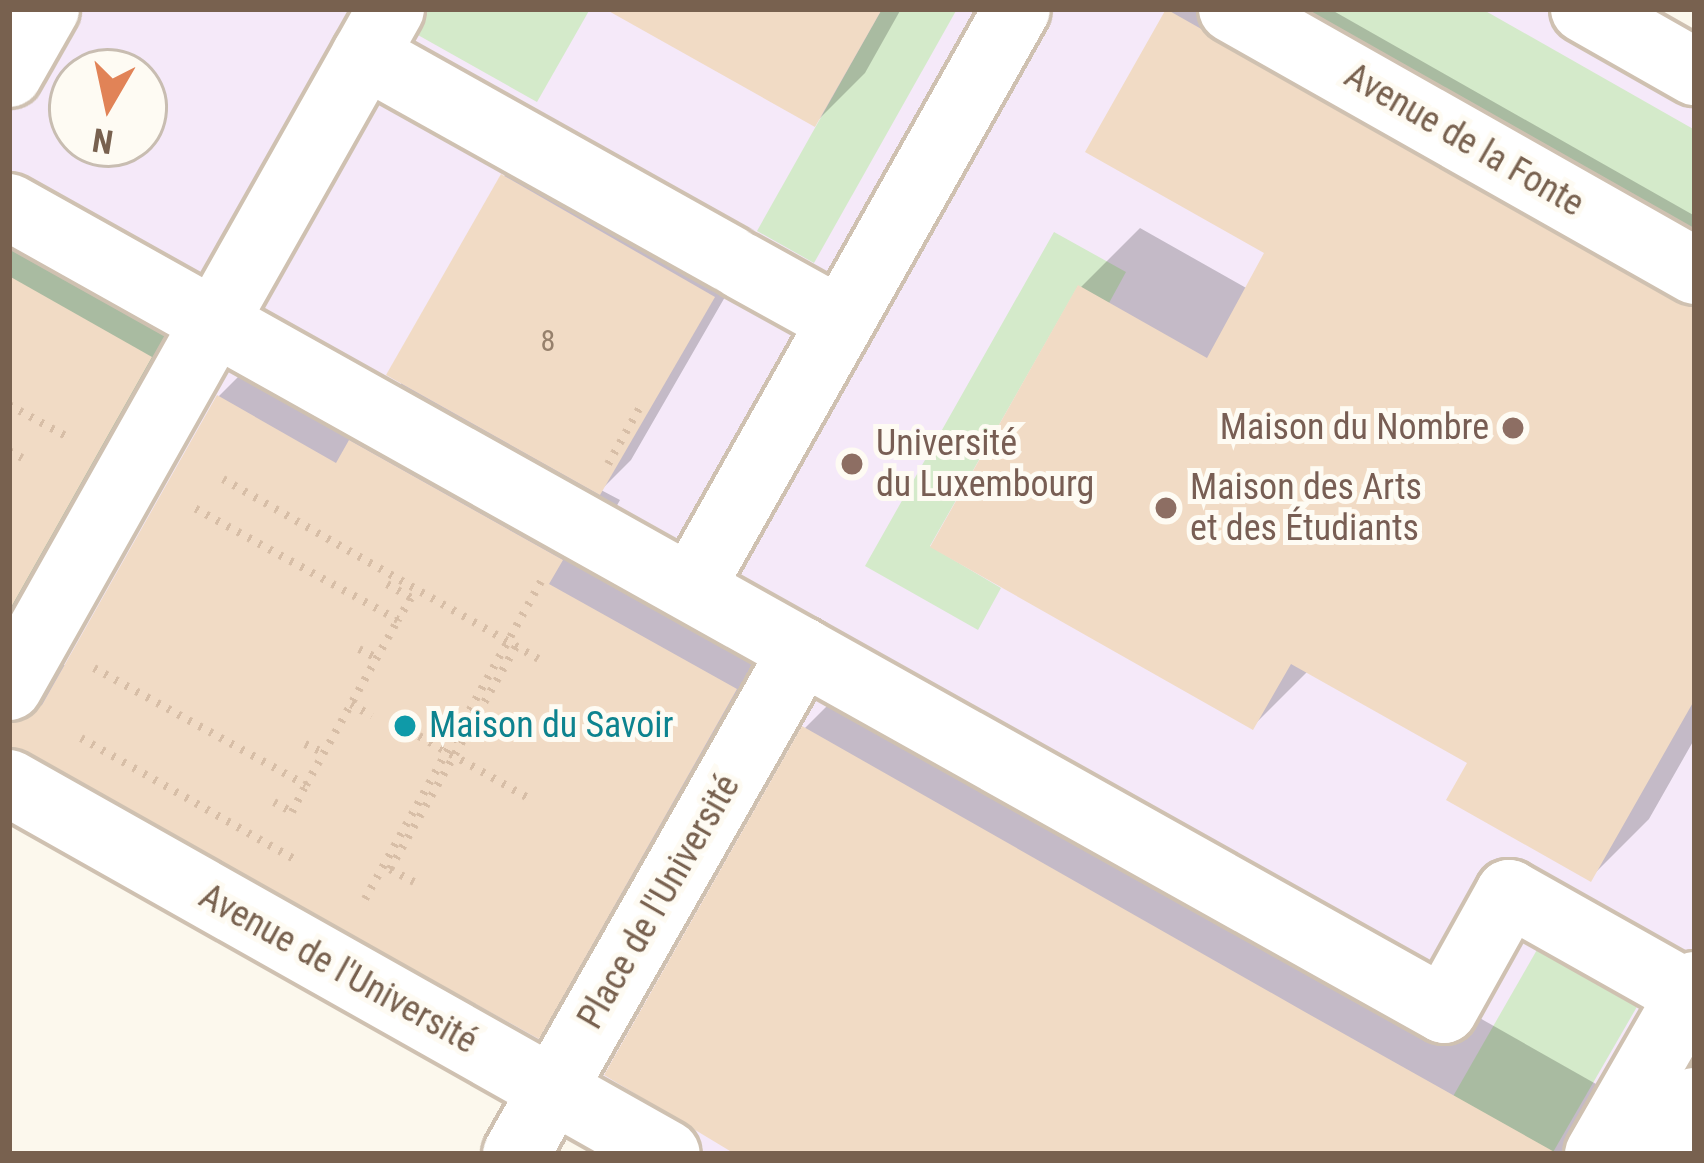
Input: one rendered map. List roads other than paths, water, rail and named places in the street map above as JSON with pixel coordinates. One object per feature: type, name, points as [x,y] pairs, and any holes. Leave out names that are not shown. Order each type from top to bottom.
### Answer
[{"type":"street","points":[[9,74],[46,9]]},
{"type":"street","points":[[691,588],[1017,9]]},
{"type":"street","name":"Avenue de la Fonte","points":[[1232,9],[1695,271]]},
{"type":"street","points":[[1584,9],[1695,71]]},
{"type":"street","points":[[9,687],[378,32],[735,262],[841,321]]},
{"type":"street","points":[[9,206],[1444,1010],[1510,893],[1693,993],[1598,1154]]},
{"type":"street","name":"Place de l'Université","points":[[516,1154],[802,651]]},
{"type":"street","name":"Avenue de l'Université","points":[[9,783],[667,1154]]},
{"type":"street","points":[[1665,1154],[1695,1101]]},
{"type":"place","name":"Maison du Nombre","points":[[1513,428]]},
{"type":"place","name":"Université du Luxembourg","points":[[852,464]]},
{"type":"place","name":"Maison des Arts et des Étudiants","points":[[1166,508]]},
{"type":"place","name":"Maison du Savoir","points":[[405,726]]}]
